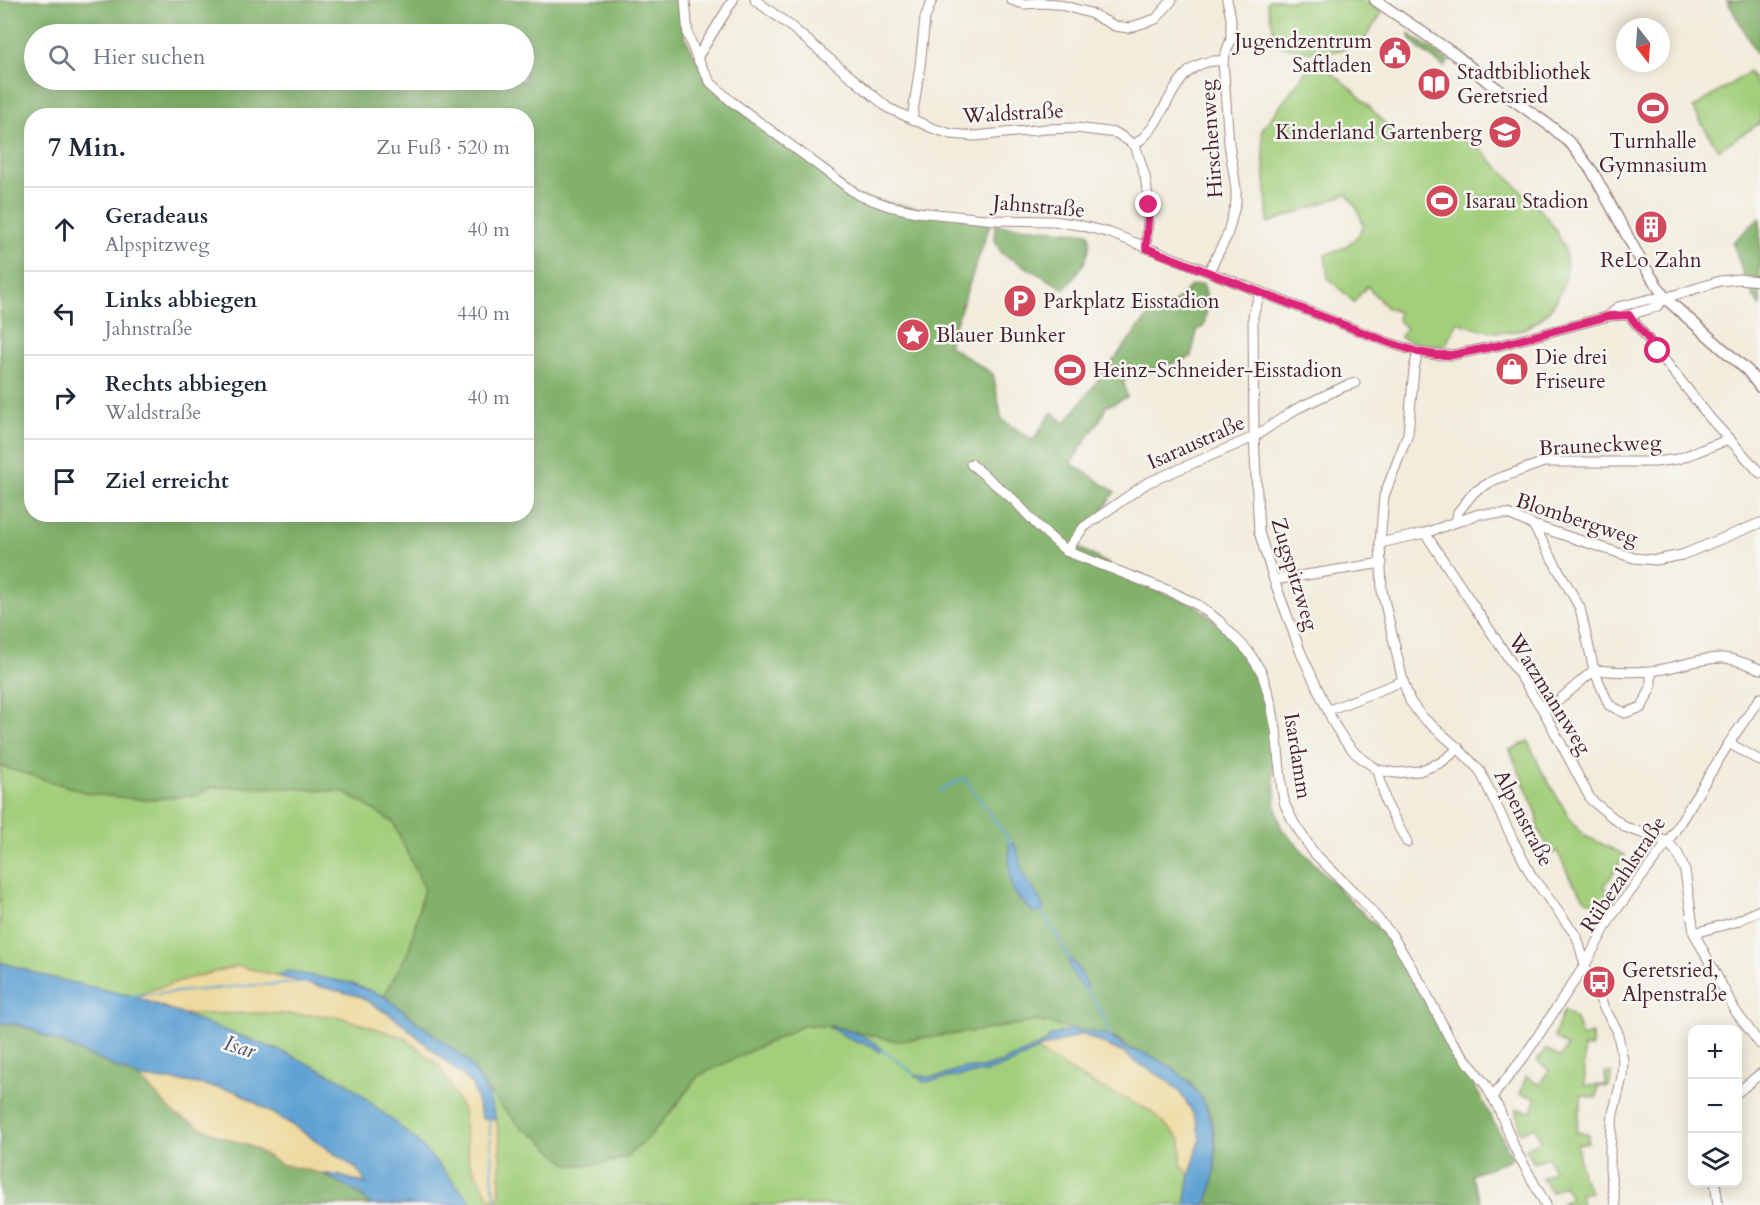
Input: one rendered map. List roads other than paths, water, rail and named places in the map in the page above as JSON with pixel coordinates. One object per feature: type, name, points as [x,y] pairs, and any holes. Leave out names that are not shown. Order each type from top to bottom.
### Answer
[{"type":"street","name":"Jahnstraße","points":[[686,0],[688,35],[697,58],[711,82],[731,101],[858,195],[889,206],[917,212],[995,220],[1054,221],[1110,233],[1418,352],[1444,355],[1501,345],[1609,316],[1629,315],[1656,307],[1665,298]]},
{"type":"street","points":[[697,58],[733,0]]},
{"type":"street","name":"Waldstraße","points":[[755,0],[789,25],[888,108],[951,134],[975,136],[1046,129],[1096,129],[1116,133],[1135,145]]},
{"type":"street","points":[[912,119],[925,18],[932,0]]},
{"type":"street","points":[[1011,0],[1024,4],[1057,4],[1090,13],[1115,26],[1128,28],[1155,19],[1172,0]]},
{"type":"street","name":"Hirschenweg","points":[[1209,271],[1227,236],[1236,202],[1236,188],[1228,144],[1224,61],[1231,39],[1227,0]]},
{"type":"street","points":[[1375,0],[1457,56],[1488,82],[1553,128],[1572,145],[1592,171],[1641,261],[1665,298],[1748,371],[1760,387]]},
{"type":"street","points":[[1146,248],[1149,205],[1145,176],[1135,145],[1151,129],[1185,73],[1196,65],[1211,60],[1224,61]]},
{"type":"street","name":"Jahnstraße","points":[[1609,316],[1618,308],[1650,299],[1665,298],[1719,281],[1738,279],[1760,281]]},
{"type":"street","name":"Zugspitzweg","points":[[1260,292],[1253,312],[1254,437],[1259,532],[1301,653],[1335,726],[1356,754],[1378,770]]},
{"type":"street","points":[[1629,315],[1710,418],[1760,473]]},
{"type":"street","name":"Alpenstraße","points":[[1418,352],[1407,434],[1384,495],[1380,543],[1382,591],[1403,681],[1410,701],[1421,716],[1458,748],[1480,771],[1531,875],[1577,937],[1585,965],[1604,1008],[1617,1030],[1623,1060],[1622,1077],[1613,1114],[1610,1149],[1610,1170],[1615,1205]]},
{"type":"street","name":"Isaraustraße","points":[[1066,551],[1084,527],[1147,483],[1254,437],[1296,410],[1355,383]]},
{"type":"street","name":"Brauneckweg","points":[[1456,522],[1458,512],[1474,492],[1494,480],[1544,462],[1656,462],[1678,459],[1730,439]]},
{"type":"street","name":"Isardamm","points":[[971,464],[1014,500],[1066,551],[1172,592],[1198,605],[1218,620],[1248,651],[1262,673],[1271,703],[1285,806],[1314,853],[1360,898],[1392,935],[1422,985],[1450,1039],[1485,1084],[1499,1109],[1515,1149],[1546,1205]]},
{"type":"street","name":"Blombergweg","points":[[1380,543],[1425,533],[1479,513],[1508,514],[1533,525],[1634,558],[1656,560],[1682,555],[1760,524]]},
{"type":"street","points":[[1533,525],[1580,608],[1594,670],[1610,705],[1624,713],[1642,707],[1651,687],[1652,671]]},
{"type":"street","name":"Watzmannweg","points":[[1425,533],[1543,710],[1591,800],[1625,827],[1668,842]]},
{"type":"street","points":[[1274,580],[1382,563]]},
{"type":"street","points":[[1543,710],[1558,701],[1594,670],[1652,671],[1706,659],[1724,658],[1760,669]]},
{"type":"street","points":[[1329,710],[1403,681]]},
{"type":"street","name":"Rübezahlstraße","points":[[1492,1097],[1524,1057],[1585,965],[1611,917],[1668,842],[1729,743],[1760,698]]},
{"type":"street","points":[[1729,743],[1760,761]]},
{"type":"street","points":[[1407,842],[1386,802],[1378,770],[1396,773],[1419,771],[1440,763],[1458,748]]},
{"type":"street","points":[[1668,842],[1678,854],[1685,871],[1694,933],[1736,1012],[1760,1044]]},
{"type":"street","points":[[1694,933],[1735,922],[1760,910]]},
{"type":"street","points":[[1742,1088],[1760,1074]]},
{"type":"street","points":[[1716,1187],[1718,1205]]},
{"type":"water","points":[[1013,843],[1017,849],[1023,873],[1044,906],[1042,911],[1034,913],[1020,900],[1013,889],[1010,877],[1009,845]]},
{"type":"water","points":[[1071,959],[1082,974],[1088,988],[1083,989],[1071,970],[1068,960]]},
{"type":"water","name":"Isar","points":[[0,962],[52,978],[133,996],[286,1053],[346,1082],[417,1141],[474,1205],[371,1205],[358,1193],[324,1174],[337,1175],[366,1184],[358,1170],[294,1126],[236,1091],[181,1081],[140,1078],[21,1025],[0,1023]]},
{"type":"water","points":[[288,971],[350,983],[384,996],[468,1061],[487,1091],[496,1119],[482,1118],[472,1084],[397,1019],[359,996],[276,976]]},
{"type":"water","points":[[834,1027],[860,1035],[882,1049],[880,1052],[870,1045],[856,1042],[830,1028]]},
{"type":"water","points":[[1072,1029],[1104,1034],[1130,1049],[1165,1063],[1189,1083],[1199,1095],[1211,1122],[1214,1138],[1213,1182],[1205,1205],[1185,1205],[1190,1175],[1200,1140],[1197,1122],[1179,1091],[1164,1078],[1124,1053],[1082,1034],[1036,1050],[1012,1063],[986,1072],[924,1082],[914,1074],[928,1077],[941,1076],[963,1068],[981,1068],[1002,1062],[1048,1041],[1048,1037]]},
{"type":"waterway","points":[[940,791],[964,778],[1012,846]]},
{"type":"waterway","points":[[1041,911],[1070,960]]},
{"type":"waterway","points":[[130,996],[307,983]]},
{"type":"waterway","points":[[1084,986],[1101,1011],[1111,1037]]},
{"type":"waterway","points":[[881,1050],[914,1074]]},
{"type":"waterway","points":[[489,1117],[493,1186],[498,1205]]},
{"type":"place","name":"Jugendzentrum Saftladen","points":[[1395,53]]},
{"type":"place","name":"Stadtbibliothek Geretsried","points":[[1434,84]]},
{"type":"place","name":"Turnhalle Gymnasium","points":[[1653,108]]},
{"type":"place","name":"Kinderland Gartenberg","points":[[1505,132]]},
{"type":"place","name":"Isarau Stadion","points":[[1442,201]]},
{"type":"place","name":"ReLo Zahn","points":[[1651,227]]},
{"type":"place","name":"Parkplatz Eisstadion","points":[[1020,301]]},
{"type":"place","name":"Blauer Bunker","points":[[913,335]]},
{"type":"place","name":"Die drei Friseure","points":[[1512,369]]},
{"type":"place","name":"Heinz-Schneider-Eisstadion","points":[[1070,370]]},
{"type":"place","name":"Geretsried, Alpenstraße","points":[[1599,982]]}]
